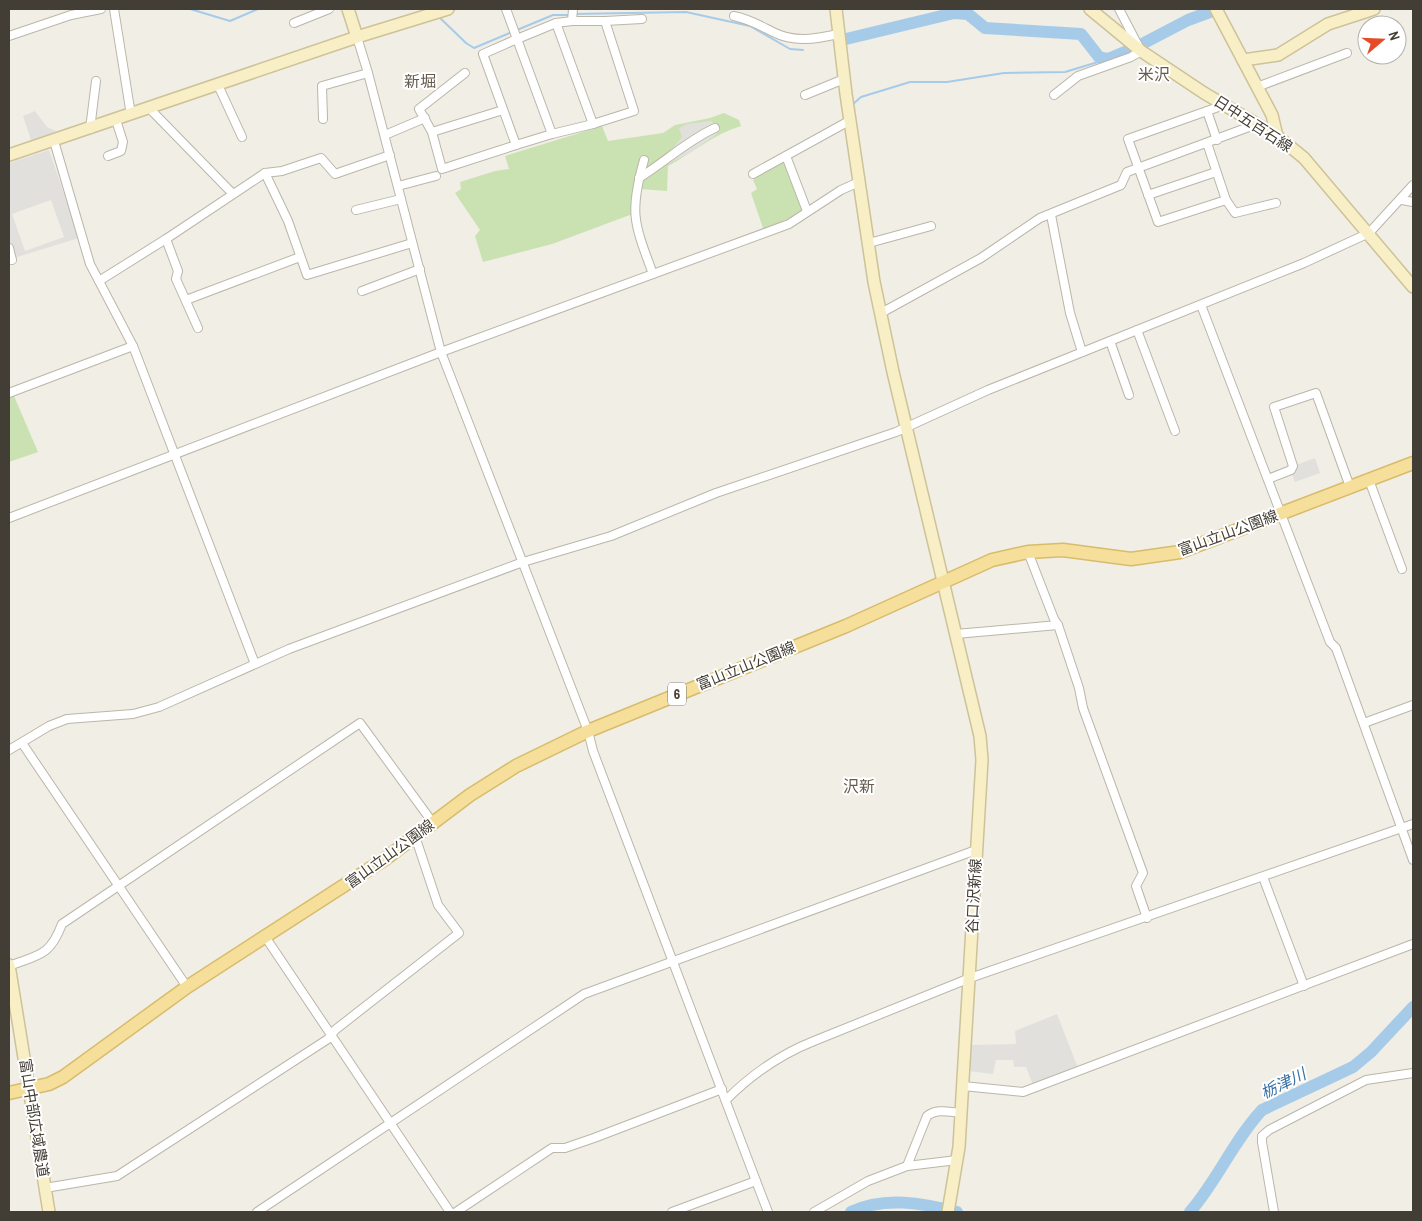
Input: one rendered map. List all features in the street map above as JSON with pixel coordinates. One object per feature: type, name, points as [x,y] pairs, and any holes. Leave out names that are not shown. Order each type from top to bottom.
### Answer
[{"type":"main road","name":"富山立山公園線","points":[[9,1093],[49,1084],[63,1077],[187,987],[264,935],[350,883],[470,795],[516,766],[588,731],[846,626],[992,560],[1028,552],[1063,550],[1131,559],[1180,552],[1413,463]]},
{"type":"street","points":[[9,36],[63,18],[101,9]]},
{"type":"street","points":[[114,9],[131,115]]},
{"type":"street","points":[[294,22],[312,12],[329,9]]},
{"type":"street","points":[[348,9],[368,73],[441,352],[588,731],[593,751],[768,1212]]},
{"type":"street","points":[[9,155],[150,109],[357,37],[448,9]]},
{"type":"street","points":[[506,9],[552,134]]},
{"type":"street","points":[[572,9],[572,21]]},
{"type":"street","name":"谷口沢新線","points":[[836,9],[859,182],[881,313],[906,428],[980,736],[982,760],[963,1086],[957,1160],[948,1212]]},
{"type":"street","name":"日中五百石線","points":[[1090,9],[1141,51],[1277,136],[1318,171],[1413,287]]},
{"type":"street","points":[[1054,95],[1078,76],[1131,58],[1141,51],[1119,9]]},
{"type":"street","points":[[1243,60],[1278,55],[1328,24],[1374,9]]},
{"type":"street","points":[[1217,11],[1272,115],[1277,136]]},
{"type":"street","points":[[734,16],[750,19],[774,33],[796,39],[838,34]]},
{"type":"street","points":[[516,145],[483,54],[556,23],[642,19]]},
{"type":"street","points":[[465,73],[419,108],[432,132],[442,169],[552,134],[634,111],[605,21]]},
{"type":"street","points":[[556,23],[592,124]]},
{"type":"street","points":[[1257,86],[1347,53]]},
{"type":"street","points":[[324,119],[322,86],[368,73]]},
{"type":"street","points":[[805,95],[844,79]]},
{"type":"street","points":[[90,129],[96,81]]},
{"type":"street","points":[[218,85],[242,137]]},
{"type":"street","points":[[1224,104],[1128,139],[1158,222],[1226,200]]},
{"type":"street","points":[[150,109],[232,193]]},
{"type":"street","points":[[432,132],[503,110]]},
{"type":"street","points":[[1207,111],[1218,140]]},
{"type":"street","points":[[384,136],[425,118]]},
{"type":"street","points":[[108,156],[121,151],[123,142],[116,120]]},
{"type":"street","points":[[753,174],[850,121]]},
{"type":"street","points":[[881,313],[981,258],[1040,218],[1052,215],[1121,185],[1127,172],[1218,140],[1257,124]]},
{"type":"street","points":[[639,178],[673,156],[700,135],[715,128]]},
{"type":"street","points":[[54,141],[90,264],[133,346],[255,664]]},
{"type":"street","points":[[1207,143],[1226,200],[1235,213],[1276,203]]},
{"type":"street","points":[[99,281],[265,173],[282,171],[321,158],[335,174],[390,156]]},
{"type":"street","points":[[786,156],[807,211]]},
{"type":"street","points":[[644,160],[635,191],[636,227],[653,274]]},
{"type":"street","points":[[1148,195],[1216,172]]},
{"type":"street","points":[[265,173],[288,221],[307,275],[412,243]]},
{"type":"street","points":[[398,186],[436,176]]},
{"type":"street","points":[[9,518],[441,352],[790,224],[840,190],[859,182]]},
{"type":"street","points":[[9,750],[49,726],[67,720],[133,714],[159,707],[289,649],[523,562],[611,536],[716,493],[906,428],[988,390],[1304,263],[1369,233],[1402,200],[1413,184]]},
{"type":"street","points":[[356,210],[401,199]]},
{"type":"street","points":[[1402,200],[1413,202]]},
{"type":"street","points":[[1052,215],[1070,313],[1082,352]]},
{"type":"street","points":[[869,243],[930,226]]},
{"type":"street","points":[[166,239],[178,271],[176,279],[198,328]]},
{"type":"street","points":[[9,248],[12,260]]},
{"type":"street","points":[[186,300],[300,257]]},
{"type":"street","points":[[362,291],[420,269]]},
{"type":"street","points":[[1201,305],[1330,642],[1336,648],[1413,860]]},
{"type":"street","points":[[1137,330],[1175,431]]},
{"type":"street","points":[[1110,341],[1129,395]]},
{"type":"street","points":[[9,393],[133,346]]},
{"type":"street","points":[[1268,479],[1292,470],[1293,466],[1274,407],[1316,393],[1350,487]]},
{"type":"street","points":[[1369,480],[1402,568]]},
{"type":"street","points":[[1028,552],[1054,619],[1058,624],[1079,688],[1083,708],[1144,873],[1136,886],[1147,918]]},
{"type":"street","points":[[956,634],[1058,624]]},
{"type":"street","points":[[1364,723],[1413,705]]},
{"type":"street","points":[[9,966],[45,952],[55,942],[62,924],[360,723],[433,822]]},
{"type":"street","points":[[22,742],[187,987]]},
{"type":"street","points":[[726,1100],[744,1082],[789,1051],[970,978],[1413,824]]},
{"type":"street","points":[[45,1188],[117,1176],[330,1035],[458,932],[438,905],[415,836]]},
{"type":"street","points":[[257,1212],[584,994],[976,850]]},
{"type":"street","points":[[1263,877],[1304,986]]},
{"type":"street","points":[[264,935],[450,1212]]},
{"type":"street","points":[[963,1086],[1023,1092],[1413,944]]},
{"type":"street","name":"富山中部広域農道","points":[[9,966],[49,1212]]},
{"type":"street","points":[[1274,1212],[1262,1136],[1275,1126],[1366,1080],[1413,1073]]},
{"type":"street","points":[[456,1212],[552,1148],[565,1148],[594,1138],[722,1089]]},
{"type":"street","points":[[907,1166],[927,1116],[932,1112],[941,1111],[961,1113]]},
{"type":"street","points":[[814,1212],[868,1181],[907,1166],[957,1160]]},
{"type":"street","points":[[672,1212],[756,1181]]},
{"type":"green space","points":[[724,113],[739,120],[741,126],[712,139],[668,166],[667,191],[640,189],[638,212],[552,244],[483,262],[475,236],[480,230],[455,193],[461,189],[460,182],[495,171],[509,169],[505,156],[602,126],[608,141],[663,133],[675,125],[710,118]]},
{"type":"green space","points":[[784,161],[803,211],[789,223],[764,231],[751,193],[757,189],[753,180]]},
{"type":"green space","points":[[14,396],[38,452],[9,462],[9,398]]},
{"type":"shaded area","points":[[35,111],[47,127],[62,134],[32,143],[23,116]]},
{"type":"shaded area","points":[[712,121],[717,134],[686,155],[666,165],[663,160],[682,137],[679,128],[687,124]]},
{"type":"shaded area","points":[[49,150],[79,238],[14,258],[9,240],[9,163]],"holes":[[[51,200],[64,237],[25,251],[12,214]]]},
{"type":"shaded area","points":[[1315,458],[1320,473],[1295,482],[1292,475],[1296,465]]},
{"type":"shaded area","points":[[1057,1014],[1078,1068],[1033,1085],[1026,1067],[1014,1067],[1013,1060],[996,1060],[993,1074],[968,1071],[971,1045],[1016,1044],[1015,1031]]},
{"type":"waterway","points":[[190,9],[230,21],[258,9]]},
{"type":"waterway","points":[[1144,43],[1188,20],[1218,9]]},
{"type":"waterway","points":[[574,14],[686,12],[750,26],[790,49],[803,50]]},
{"type":"waterway","points":[[846,39],[954,13],[968,14],[985,28],[1081,34],[1099,57],[1108,59],[1132,49]]},
{"type":"waterway","points":[[517,30],[553,15],[569,15]]},
{"type":"waterway","points":[[438,16],[466,43],[474,48],[512,32]]},
{"type":"waterway","points":[[853,104],[861,97],[910,82],[947,82],[1004,73],[1065,72],[1108,59]]},
{"type":"waterway","name":"栃津川","points":[[1190,1212],[1209,1187],[1243,1134],[1262,1110],[1353,1067],[1371,1052],[1413,1007]]},
{"type":"waterway","name":"栃津川","points":[[851,1212],[864,1207],[890,1203],[917,1204],[957,1212]]},
{"type":"district","name":"米沢","points":[[1154,74]]},
{"type":"district","name":"新堀","points":[[420,81]]},
{"type":"district","name":"沢新","points":[[859,786]]}]
